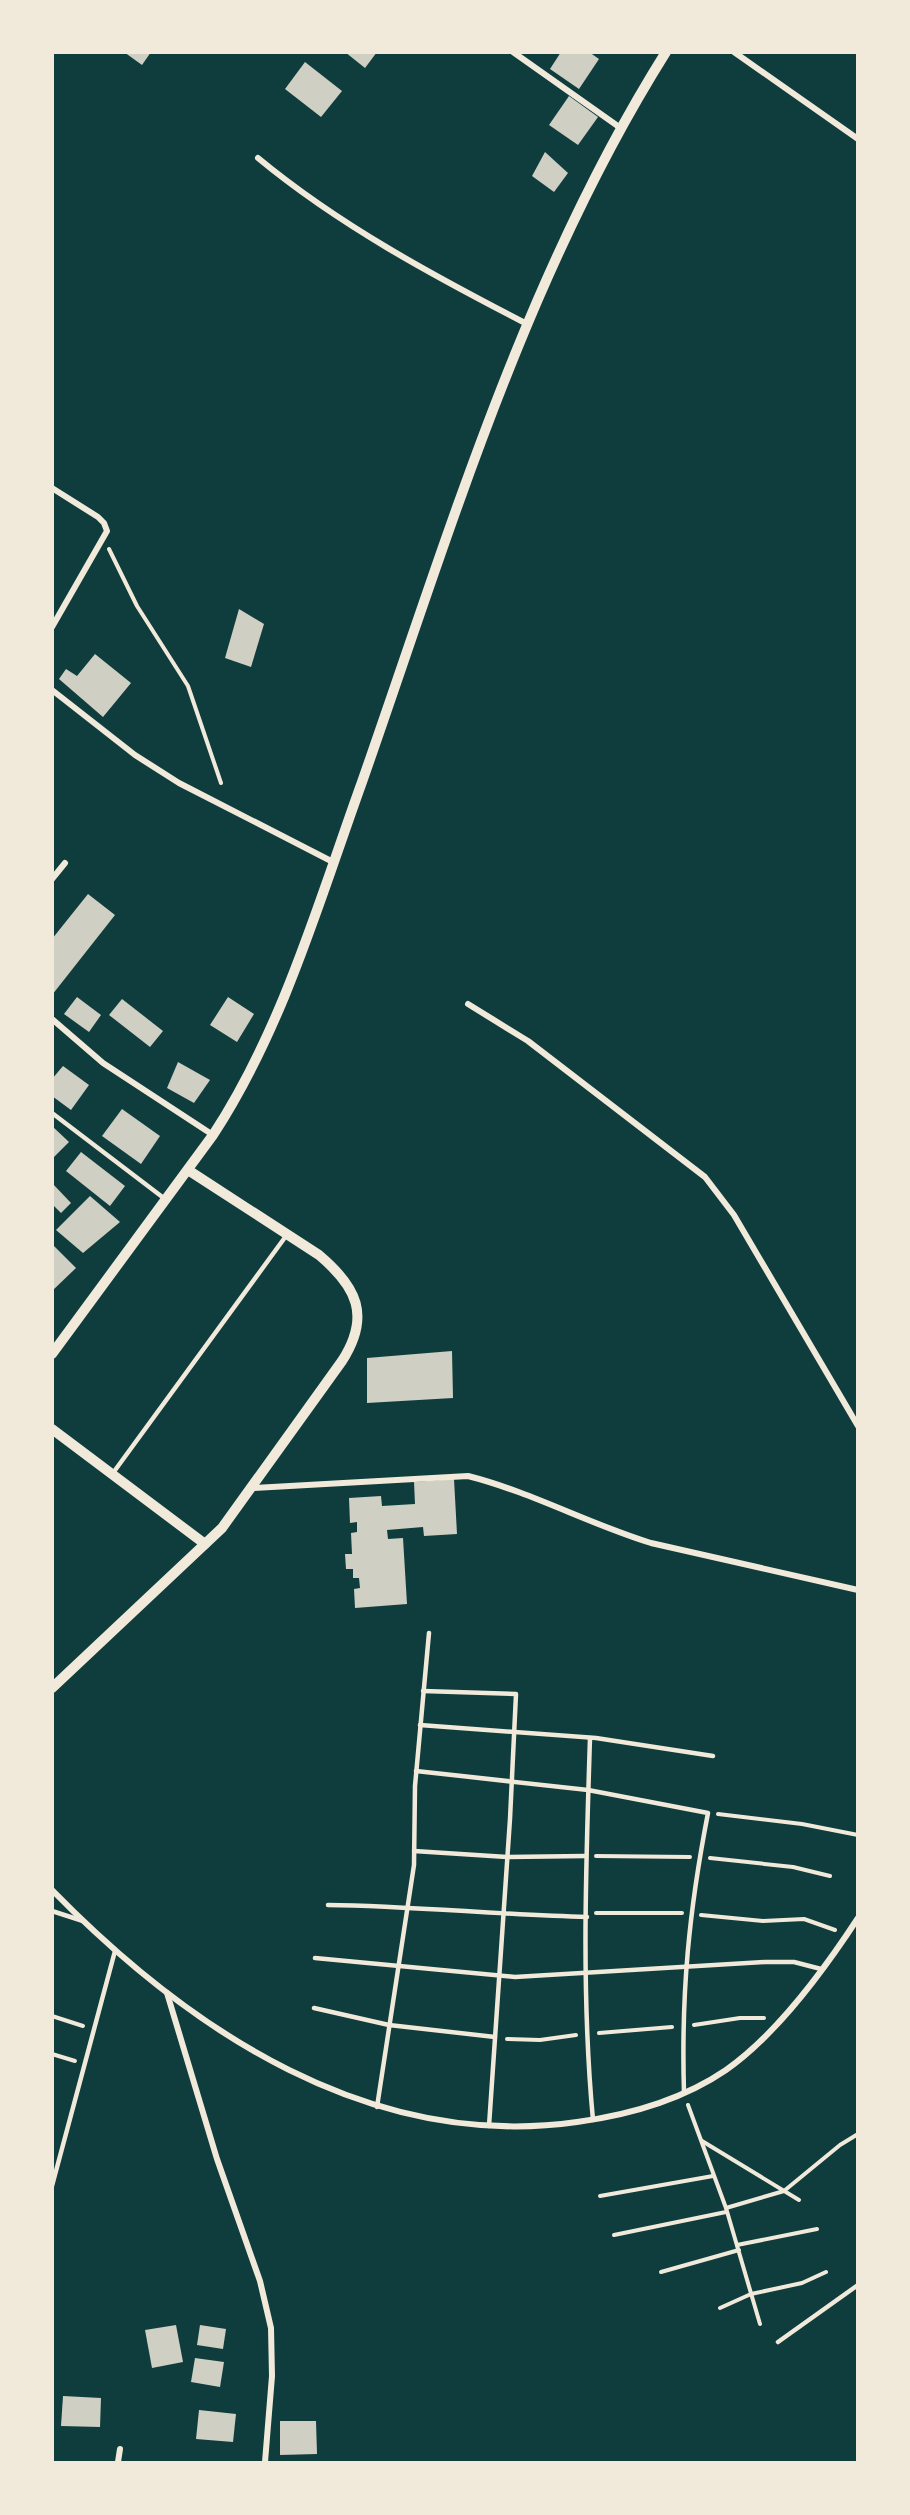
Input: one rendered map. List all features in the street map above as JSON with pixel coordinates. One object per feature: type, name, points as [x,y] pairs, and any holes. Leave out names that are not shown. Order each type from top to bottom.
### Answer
[{"type":"street","points":[[513,52],[622,129]]},
{"type":"street","points":[[53,1353],[213,1135],[239,1091],[270,1029],[333,862],[527,324],[561,249],[622,129],[666,52]]},
{"type":"street","points":[[734,52],[858,139]]},
{"type":"street","points":[[258,158],[316,203],[388,248],[527,324]]},
{"type":"street","points":[[52,488],[104,523],[107,531],[52,627]]},
{"type":"street","points":[[52,690],[135,755],[179,783],[333,862]]},
{"type":"street","points":[[52,879],[65,863]]},
{"type":"street","points":[[468,1004],[528,1041],[705,1177],[734,1215],[858,1426]]},
{"type":"street","points":[[52,1019],[103,1063],[213,1135]]},
{"type":"street","points":[[52,1688],[228,1521],[342,1361],[356,1332],[358,1315],[356,1299],[348,1284],[319,1255],[188,1170]]},
{"type":"street","points":[[52,1429],[205,1544]]},
{"type":"street","points":[[253,1488],[468,1476],[491,1482],[608,1529],[651,1543],[858,1590]]},
{"type":"street","points":[[52,1890],[115,1951],[166,1992],[264,2057],[305,2079],[376,2106],[428,2119],[489,2127],[543,2126],[593,2120],[658,2104],[728,2069],[780,2019],[856,1923]]},
{"type":"street","points":[[166,1992],[217,2159],[260,2281],[271,2328],[272,2376],[265,2463]]},
{"type":"street","points":[[118,2463],[120,2449]]},
{"type":"lane","points":[[52,1113],[166,1200]]},
{"type":"lane","points":[[113,1473],[287,1234]]},
{"type":"lane","points":[[376,2106],[408,1906],[414,1851],[416,1772],[429,1633]]},
{"type":"lane","points":[[423,1692],[516,1694],[489,2127]]},
{"type":"lane","points":[[420,1725],[590,1738],[713,1756]]},
{"type":"lane","points":[[590,1738],[585,1856],[587,2034],[593,2120]]},
{"type":"lane","points":[[416,1772],[588,1790],[708,1812],[690,1914],[685,1966],[682,2026],[684,2093]]},
{"type":"lane","points":[[414,1851],[507,1857],[585,1856]]},
{"type":"lane","points":[[328,1905],[408,1906],[503,1915],[587,1915]]},
{"type":"lane","points":[[52,1911],[83,1921]]},
{"type":"lane","points":[[52,2186],[115,1951]]},
{"type":"lane","points":[[315,1958],[499,1976],[794,1962],[821,1969]]},
{"type":"lane","points":[[314,2008],[389,2025],[495,2037]]},
{"type":"lane","points":[[778,2342],[858,2285]]},
{"type":"path","points":[[104,539],[137,606],[188,686],[221,783]]},
{"type":"path","points":[[708,1812],[802,1824],[858,1835]]},
{"type":"path","points":[[587,1915],[690,1914],[763,1921],[804,1919],[826,1924],[846,1935]]},
{"type":"path","points":[[52,2016],[93,2029]]},
{"type":"path","points":[[495,2037],[517,2041],[682,2026],[740,2018],[780,2019]]},
{"type":"path","points":[[52,2054],[84,2064]]},
{"type":"path","points":[[684,2093],[726,2210],[760,2324]]},
{"type":"path","points":[[614,2235],[726,2210],[784,2191],[840,2145],[858,2134]]},
{"type":"path","points":[[701,2141],[799,2200]]},
{"type":"path","points":[[600,2196],[713,2176]]},
{"type":"path","points":[[662,2272],[738,2248],[817,2229]]},
{"type":"path","points":[[720,2308],[751,2294],[802,2283],[826,2272]]},
{"type":"building","points":[[124,52],[151,52],[142,65]]},
{"type":"building","points":[[345,52],[377,52],[365,68]]},
{"type":"building","points":[[561,52],[589,52],[599,59],[579,89],[550,69]]},
{"type":"building","points":[[305,62],[342,91],[321,117],[285,89]]},
{"type":"building","points":[[569,96],[598,117],[578,145],[549,125]]},
{"type":"building","points":[[545,152],[568,173],[554,192],[532,176]]},
{"type":"building","points":[[239,609],[264,624],[251,667],[225,658]]},
{"type":"building","points":[[95,654],[131,683],[103,717],[59,679],[66,669],[77,676]]},
{"type":"building","points":[[88,894],[115,915],[52,995],[52,939]]},
{"type":"building","points":[[77,997],[101,1015],[89,1032],[64,1014]]},
{"type":"building","points":[[228,997],[254,1014],[237,1042],[210,1025]]},
{"type":"building","points":[[122,999],[163,1031],[150,1047],[109,1015]]},
{"type":"building","points":[[178,1062],[210,1080],[194,1103],[167,1088]]},
{"type":"building","points":[[63,1066],[89,1085],[71,1110],[52,1096],[52,1079]]},
{"type":"building","points":[[122,1109],[160,1136],[141,1164],[102,1136]]},
{"type":"building","points":[[52,1126],[69,1142],[52,1159]]},
{"type":"building","points":[[81,1152],[125,1186],[110,1206],[66,1171]]},
{"type":"building","points":[[52,1183],[71,1203],[61,1213],[52,1204]]},
{"type":"building","points":[[90,1196],[120,1222],[83,1253],[56,1230]]},
{"type":"building","points":[[52,1244],[76,1268],[52,1291]]},
{"type":"building","points":[[452,1351],[453,1398],[367,1403],[367,1358]]},
{"type":"building","points":[[454,1479],[457,1534],[424,1536],[423,1527],[387,1530],[388,1539],[403,1538],[407,1604],[355,1608],[354,1589],[360,1588],[359,1578],[353,1578],[353,1569],[346,1569],[345,1554],[352,1554],[351,1533],[357,1532],[357,1522],[350,1523],[349,1498],[381,1496],[382,1506],[415,1504],[414,1482]]},
{"type":"building","points":[[176,2325],[183,2362],[152,2368],[145,2330]]},
{"type":"building","points":[[200,2325],[226,2329],[223,2349],[197,2345]]},
{"type":"building","points":[[195,2358],[224,2362],[220,2387],[191,2382]]},
{"type":"building","points":[[63,2396],[101,2398],[100,2427],[61,2426]]},
{"type":"building","points":[[199,2410],[236,2414],[233,2442],[196,2439]]},
{"type":"building","points":[[280,2421],[316,2421],[317,2454],[280,2455]]}]
